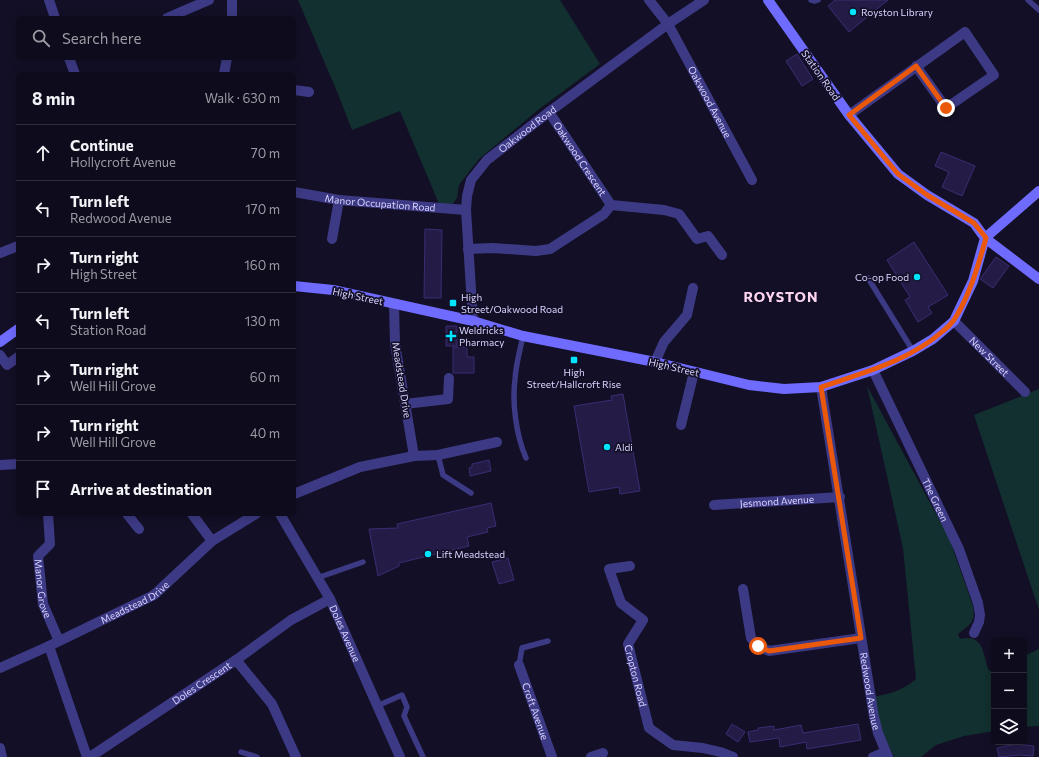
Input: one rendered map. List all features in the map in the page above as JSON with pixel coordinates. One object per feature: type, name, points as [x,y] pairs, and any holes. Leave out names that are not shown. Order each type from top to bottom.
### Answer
[{"type":"main road","name":"Station Road","points":[[768,0],[849,115],[898,174],[927,195],[974,223],[986,238],[1039,279]]},
{"type":"main road","points":[[986,238],[1039,191]]},
{"type":"main road","name":"High Street","points":[[296,286],[333,290],[473,321],[523,336],[655,362],[748,385],[784,388],[821,387],[873,370],[913,352],[933,339],[954,322],[974,282],[986,238]]},
{"type":"main road","points":[[0,342],[16,330]]},
{"type":"street","points":[[49,0],[54,16]]},
{"type":"street","points":[[172,16],[209,0]]},
{"type":"street","points":[[232,0],[232,16]]},
{"type":"street","name":"Oakwood Avenue","points":[[649,0],[668,24],[752,180]]},
{"type":"street","name":"Oakwood Road","points":[[473,321],[466,210],[467,196],[471,180],[487,160],[549,112],[668,24],[704,0]]},
{"type":"street","points":[[849,115],[916,66],[965,32],[994,76],[946,108],[916,66]]},
{"type":"street","points":[[70,60],[74,72]]},
{"type":"street","points":[[224,72],[227,60]]},
{"type":"street","points":[[296,90],[309,92]]},
{"type":"street","name":"Oakwood Crescent","points":[[549,112],[611,205]]},
{"type":"street","name":"Manor Occupation Road","points":[[296,192],[339,200],[466,210]]},
{"type":"street","points":[[332,239],[339,200]]},
{"type":"street","name":"Oakwood Crescent","points":[[468,249],[493,248],[536,251],[550,249],[604,214],[611,205]]},
{"type":"street","name":"Oakwood Crescent","points":[[611,205],[664,210],[679,214],[697,239],[708,236],[722,255]]},
{"type":"street","points":[[0,253],[16,247]]},
{"type":"street","points":[[655,362],[664,342],[687,315],[692,288]]},
{"type":"street","name":"Meadstead Drive","points":[[394,304],[395,344],[414,456]]},
{"type":"street","name":"New Street","points":[[954,322],[1025,392]]},
{"type":"street","points":[[0,355],[7,365],[16,358]]},
{"type":"street","name":"The Green","points":[[873,370],[959,549],[978,603],[980,615],[979,622],[974,633]]},
{"type":"street","points":[[681,425],[694,372]]},
{"type":"street","points":[[405,404],[448,399],[449,378]]},
{"type":"street","name":"Redwood Avenue","points":[[821,387],[840,497],[874,717],[886,754]]},
{"type":"street","points":[[296,493],[360,467],[414,456],[438,455],[497,442]]},
{"type":"street","points":[[0,464],[16,464]]},
{"type":"street","name":"Jesmond Avenue","points":[[714,505],[840,497]]},
{"type":"street","name":"Manor Grove","points":[[48,516],[50,544],[38,556],[43,604],[59,641]]},
{"type":"street","points":[[129,516],[139,529]]},
{"type":"street","points":[[193,516],[212,541]]},
{"type":"street","name":"Meadstead Drive","points":[[0,668],[154,595],[212,541],[253,516]]},
{"type":"street","name":"Doles Avenue","points":[[281,516],[330,599],[400,757]]},
{"type":"street","name":"Cropton Road","points":[[630,566],[610,569],[621,603],[643,620],[628,644],[649,728],[673,745],[703,748],[733,757]]},
{"type":"street","points":[[743,589],[751,638],[758,646],[769,651],[861,638]]},
{"type":"street","points":[[236,660],[290,620],[330,599]]},
{"type":"street","points":[[49,646],[89,757]]},
{"type":"street","name":"Doles Crescent","points":[[89,757],[236,660],[272,704],[296,757]]},
{"type":"street","name":"Croft Avenue","points":[[519,665],[552,757]]},
{"type":"street","points":[[0,748],[2,757]]},
{"type":"street","points":[[592,757],[603,753]]},
{"type":"street","points":[[873,757],[886,754]]},
{"type":"lane","points":[[811,0],[818,0]]},
{"type":"lane","points":[[1028,0],[1039,10]]},
{"type":"lane","points":[[868,278],[913,352]]},
{"type":"lane","points":[[523,336],[515,379],[514,404],[521,446],[526,458]]},
{"type":"lane","points":[[438,455],[443,475],[471,493]]},
{"type":"lane","points":[[317,578],[362,562]]},
{"type":"lane","points":[[519,665],[522,648],[548,641]]},
{"type":"lane","points":[[377,706],[402,695],[407,707],[404,716],[423,757]]},
{"type":"lane","points":[[241,752],[257,757]]},
{"type":"green space","points":[[298,0],[560,0],[600,64],[538,110],[479,159],[459,185],[457,198],[453,204],[439,204],[400,111],[352,130]]},
{"type":"green space","points":[[867,386],[949,538],[974,612],[971,623],[958,634],[960,639],[974,639],[978,642],[984,652],[989,671],[991,670],[991,732],[964,736],[936,745],[921,757],[894,757],[882,731],[873,696],[884,695],[896,691],[907,686],[916,679],[903,548]]},
{"type":"green space","points":[[1039,389],[1039,610],[974,415]]},
{"type":"green space","points":[[1039,649],[1039,726],[1027,727],[1027,655]]},
{"type":"building","name":"Royston Library","points":[[835,0],[888,0],[849,32],[828,6]]},
{"type":"building","points":[[797,54],[813,79],[802,86],[786,61]]},
{"type":"building","points":[[941,152],[975,166],[962,196],[942,187],[949,172],[935,166]]},
{"type":"building","points":[[425,229],[442,230],[441,298],[424,298]]},
{"type":"building","name":"Co-op Food","points":[[914,242],[948,295],[928,307],[932,313],[918,322],[905,300],[910,297],[887,260]]},
{"type":"building","points":[[996,257],[1009,266],[993,288],[980,279]]},
{"type":"building","name":"Weldricks Pharmacy","points":[[446,326],[457,326],[457,346],[446,346]]},
{"type":"building","points":[[453,347],[467,347],[467,357],[474,357],[474,373],[453,373]]},
{"type":"building","name":"Aldi","points":[[623,394],[640,491],[620,494],[619,487],[589,492],[574,406],[612,400],[611,396]]},
{"type":"building","points":[[489,460],[491,471],[470,476],[469,468],[472,467],[472,464]]},
{"type":"building","points":[[491,503],[496,526],[487,528],[488,532],[467,537],[469,546],[399,563],[399,566],[378,576],[369,529],[398,528],[397,524]]},
{"type":"building","points":[[508,558],[514,580],[499,584],[492,562]]},
{"type":"building","points":[[732,724],[745,732],[738,742],[726,734]]},
{"type":"building","points":[[858,724],[861,740],[807,749],[806,742],[780,747],[779,738],[750,742],[748,732],[758,730],[758,728],[774,726],[774,730],[801,725],[803,733]]},
{"type":"building","points":[[1011,745],[1034,746],[1033,756],[1020,755],[999,757],[997,748]]},
{"type":"place","name":"Royston Library","points":[[853,12]]},
{"type":"place","name":"Co-op Food","points":[[917,277]]},
{"type":"place","name":"High Street/Oakwood Road","points":[[453,303]]},
{"type":"place","name":"Weldricks Pharmacy","points":[[451,336]]},
{"type":"place","name":"High Street/Hallcroft Rise","points":[[574,360]]},
{"type":"place","name":"Aldi","points":[[607,447]]},
{"type":"place","name":"Lift Meadstead","points":[[428,554]]},
{"type":"district","name":"ROYSTON","points":[[781,296]]},
{"type":"route","points":[[758,646],[769,651],[861,638],[840,497],[821,387],[873,370],[913,352],[933,339],[954,322],[974,282],[986,238],[974,223],[927,195],[898,174],[849,115],[916,66],[946,108]]}]
